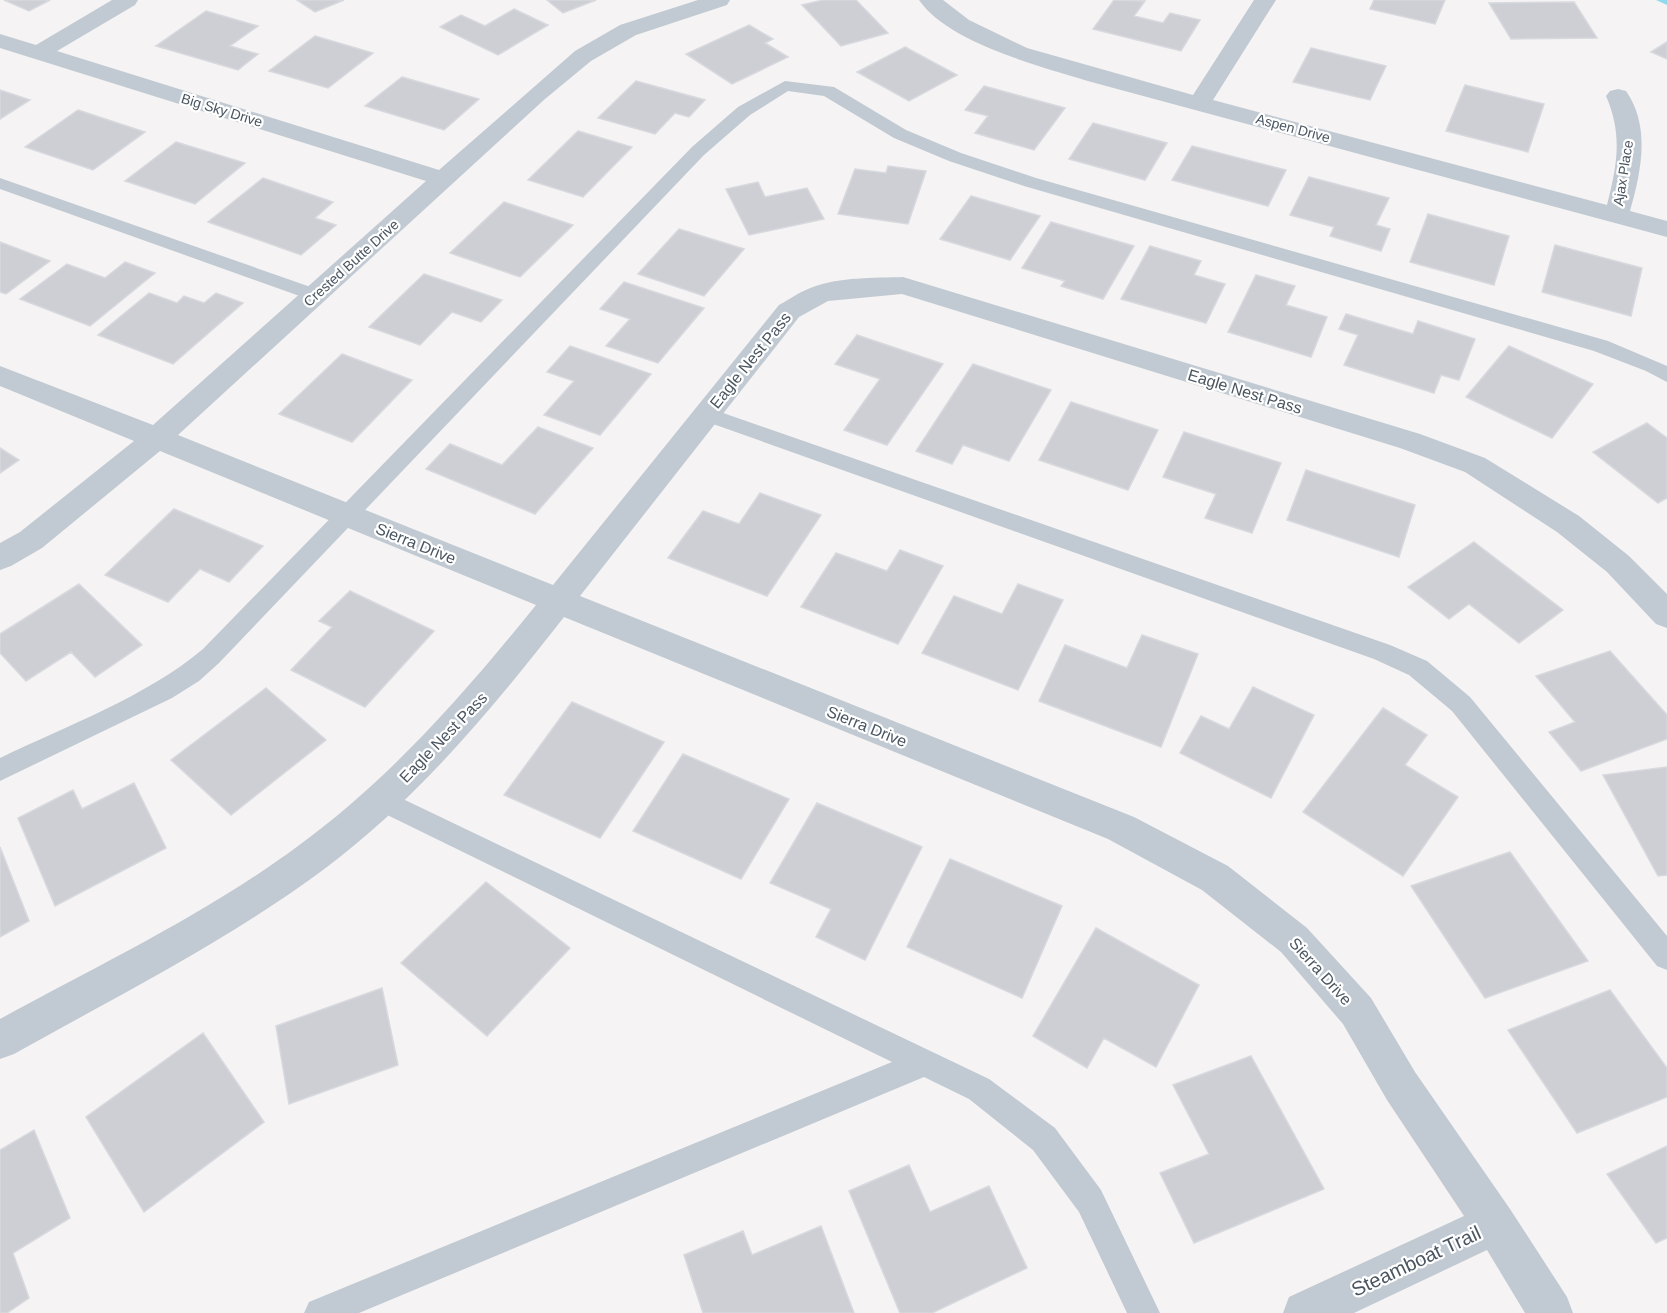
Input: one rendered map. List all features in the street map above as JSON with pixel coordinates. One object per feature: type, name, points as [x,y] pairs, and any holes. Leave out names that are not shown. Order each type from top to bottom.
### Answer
[{"type":"street","points":[[37,54],[127,0]]},
{"type":"street","name":"Crested Butte Drive","points":[[0,558],[31,540],[158,437],[444,178],[583,56],[628,30],[719,0]]},
{"type":"street","name":"Aspen Drive","points":[[930,0],[961,25],[1019,53],[1667,229]]},
{"type":"street","points":[[1200,103],[1265,0]]},
{"type":"street","name":"Big Sky Drive","points":[[0,41],[444,178]]},
{"type":"street","name":"Ajax Place","points":[[1616,216],[1623,193],[1630,138],[1627,118],[1618,96]]},
{"type":"street","name":"Eagle Nest Pass","points":[[0,1040],[215,922],[311,858],[382,800],[486,692],[789,311],[821,293],[863,286],[903,285],[1410,441],[1475,465],[1568,524],[1618,564],[1667,615]]},
{"type":"street","name":"Sierra Drive","points":[[0,375],[1121,828],[1215,878],[1294,940],[1357,1011],[1401,1086],[1495,1224],[1551,1313]]},
{"type":"street","name":"Steamboat Trail","points":[[1305,1313],[1495,1224]]},
{"type":"lane","points":[[0,770],[163,691],[190,674],[211,656],[705,144],[744,111],[785,86],[828,91],[900,134],[955,157],[1030,182],[1601,346],[1653,366],[1667,375]]},
{"type":"lane","points":[[0,183],[315,295]]},
{"type":"lane","points":[[706,414],[1371,648],[1418,668],[1461,704],[1667,957]]},
{"type":"lane","points":[[382,800],[980,1089],[1044,1139],[1090,1201],[1144,1313]]},
{"type":"lane","points":[[320,1313],[924,1063]]},
{"type":"building","points":[[4,0],[50,0],[29,11]]},
{"type":"building","points":[[297,0],[344,0],[315,12]]},
{"type":"building","points":[[547,0],[596,0],[563,13]]},
{"type":"building","points":[[823,0],[856,0],[888,33],[841,46],[802,5]]},
{"type":"building","points":[[1114,0],[1145,1],[1134,16],[1163,23],[1170,13],[1200,20],[1181,51],[1093,29]]},
{"type":"building","points":[[1374,0],[1445,0],[1435,24],[1370,9]]},
{"type":"building","points":[[1574,2],[1597,38],[1511,39],[1489,3]]},
{"type":"building","points":[[514,9],[548,25],[498,55],[440,27],[461,15],[485,26]]},
{"type":"building","points":[[206,11],[258,26],[230,46],[258,54],[238,70],[156,46]]},
{"type":"building","points":[[749,25],[773,39],[765,43],[788,57],[732,84],[686,54]]},
{"type":"building","points":[[315,36],[373,53],[328,88],[269,71]]},
{"type":"building","points":[[1667,42],[1667,59],[1651,52]]},
{"type":"building","points":[[905,47],[957,75],[909,101],[857,72]]},
{"type":"building","points":[[1311,48],[1386,66],[1370,100],[1293,82]]},
{"type":"building","points":[[402,77],[479,99],[444,130],[365,106]]},
{"type":"building","points":[[636,81],[705,100],[689,117],[675,113],[655,134],[598,118]]},
{"type":"building","points":[[1465,85],[1544,104],[1528,152],[1446,131]]},
{"type":"building","points":[[984,86],[1065,108],[1034,150],[975,133],[988,116],[965,110]]},
{"type":"building","points":[[0,90],[30,100],[0,119]]},
{"type":"building","points":[[78,110],[145,132],[93,170],[25,147]]},
{"type":"building","points":[[1093,123],[1167,143],[1145,180],[1069,159]]},
{"type":"building","points":[[578,131],[632,147],[583,197],[528,180]]},
{"type":"building","points":[[176,142],[245,163],[195,204],[125,181]]},
{"type":"building","points":[[1192,146],[1286,170],[1268,206],[1172,180]]},
{"type":"building","points":[[888,166],[926,171],[908,224],[838,214],[855,169],[886,173]]},
{"type":"building","points":[[1309,177],[1389,198],[1376,225],[1390,229],[1381,251],[1330,236],[1334,227],[1290,215]]},
{"type":"building","points":[[263,178],[333,202],[315,218],[336,225],[301,255],[208,222]]},
{"type":"building","points":[[758,182],[765,197],[807,188],[824,219],[749,235],[726,189]]},
{"type":"building","points":[[971,196],[1040,216],[1010,260],[940,239]]},
{"type":"building","points":[[504,202],[573,225],[520,277],[450,253]]},
{"type":"building","points":[[1428,214],[1509,236],[1494,285],[1410,262]]},
{"type":"building","points":[[1051,222],[1134,246],[1103,299],[1061,286],[1065,281],[1022,268]]},
{"type":"building","points":[[679,229],[744,249],[704,296],[638,274]]},
{"type":"building","points":[[0,242],[50,261],[6,294],[0,292]]},
{"type":"building","points":[[1555,245],[1642,268],[1631,316],[1542,292]]},
{"type":"building","points":[[1150,246],[1201,261],[1194,275],[1225,284],[1206,323],[1121,299]]},
{"type":"building","points":[[125,262],[155,273],[90,326],[20,299],[67,264],[105,278]]},
{"type":"building","points":[[424,274],[502,300],[481,322],[452,312],[420,345],[369,327]]},
{"type":"building","points":[[1256,275],[1295,286],[1286,305],[1327,317],[1311,357],[1228,332]]},
{"type":"building","points":[[624,282],[704,308],[658,363],[606,346],[630,319],[600,309]]},
{"type":"building","points":[[149,293],[177,303],[184,296],[204,303],[216,293],[243,303],[173,364],[98,335]]},
{"type":"building","points":[[1346,314],[1413,334],[1418,321],[1475,339],[1459,380],[1441,375],[1434,393],[1344,365],[1358,335],[1339,329]]},
{"type":"building","points":[[857,335],[943,364],[887,445],[844,430],[880,379],[835,364]]},
{"type":"building","points":[[570,346],[651,374],[600,435],[544,415],[574,381],[547,372]]},
{"type":"building","points":[[1509,346],[1593,384],[1552,438],[1466,397]]},
{"type":"building","points":[[342,354],[412,380],[352,442],[279,414]]},
{"type":"building","points":[[973,364],[1051,390],[1009,461],[963,445],[952,464],[916,451]]},
{"type":"building","points":[[1071,402],[1158,430],[1128,490],[1039,460]]},
{"type":"building","points":[[1647,423],[1667,438],[1667,498],[1658,503],[1593,452]]},
{"type":"building","points":[[538,427],[593,448],[535,514],[426,469],[450,444],[502,465]]},
{"type":"building","points":[[1184,432],[1281,463],[1252,533],[1205,518],[1216,494],[1163,477]]},
{"type":"building","points":[[0,448],[19,460],[0,473]]},
{"type":"building","points":[[1306,470],[1415,505],[1399,557],[1287,520]]},
{"type":"building","points":[[760,493],[821,515],[767,596],[668,558],[703,511],[739,524]]},
{"type":"building","points":[[174,509],[263,546],[229,582],[200,569],[168,602],[105,575]]},
{"type":"building","points":[[1474,542],[1563,610],[1519,643],[1469,604],[1449,619],[1408,587]]},
{"type":"building","points":[[900,550],[943,566],[898,644],[801,607],[836,553],[887,571]]},
{"type":"building","points":[[79,584],[142,645],[95,677],[71,652],[26,681],[0,653],[0,634]]},
{"type":"building","points":[[1018,584],[1063,600],[1018,690],[922,653],[954,596],[1002,614]]},
{"type":"building","points":[[350,591],[434,631],[365,707],[291,670],[332,627],[319,621]]},
{"type":"building","points":[[1142,635],[1198,654],[1161,747],[1039,701],[1065,645],[1127,668]]},
{"type":"building","points":[[1610,651],[1667,715],[1667,739],[1581,771],[1549,732],[1575,722],[1536,676]]},
{"type":"building","points":[[1253,687],[1314,715],[1271,798],[1180,753],[1201,716],[1229,729]]},
{"type":"building","points":[[266,688],[326,740],[231,815],[171,760]]},
{"type":"building","points":[[572,702],[664,742],[600,838],[504,795]]},
{"type":"building","points":[[1383,708],[1427,735],[1405,765],[1458,797],[1403,876],[1303,812]]},
{"type":"building","points":[[683,754],[789,799],[741,879],[633,831]]},
{"type":"building","points":[[1667,767],[1667,875],[1658,876],[1603,775]]},
{"type":"building","points":[[134,783],[166,848],[55,906],[18,818],[73,790],[82,809]]},
{"type":"building","points":[[817,803],[922,847],[865,960],[816,937],[831,909],[770,883]]},
{"type":"building","points":[[0,847],[29,921],[0,937]]},
{"type":"building","points":[[1510,852],[1588,961],[1485,998],[1411,886]]},
{"type":"building","points":[[950,859],[1062,906],[1022,998],[907,947]]},
{"type":"building","points":[[486,882],[570,948],[487,1036],[401,963]]},
{"type":"building","points":[[1096,928],[1199,985],[1156,1067],[1104,1038],[1087,1068],[1033,1036]]},
{"type":"building","points":[[382,988],[398,1065],[289,1104],[276,1026]]},
{"type":"building","points":[[1610,990],[1667,1068],[1667,1097],[1577,1133],[1508,1030]]},
{"type":"building","points":[[203,1033],[264,1122],[144,1212],[86,1117]]},
{"type":"building","points":[[1251,1056],[1324,1189],[1194,1243],[1160,1173],[1209,1154],[1173,1085]]},
{"type":"building","points":[[34,1130],[70,1218],[13,1253],[29,1298],[7,1313],[0,1313],[0,1150]]},
{"type":"building","points":[[1667,1146],[1667,1238],[1656,1243],[1607,1174]]},
{"type":"building","points":[[909,1165],[930,1212],[989,1186],[1027,1268],[932,1313],[900,1313],[849,1191]]},
{"type":"building","points":[[821,1226],[854,1313],[703,1313],[684,1255],[743,1231],[752,1255]]},
{"type":"waterway","points":[[1660,0],[1667,3]]}]
